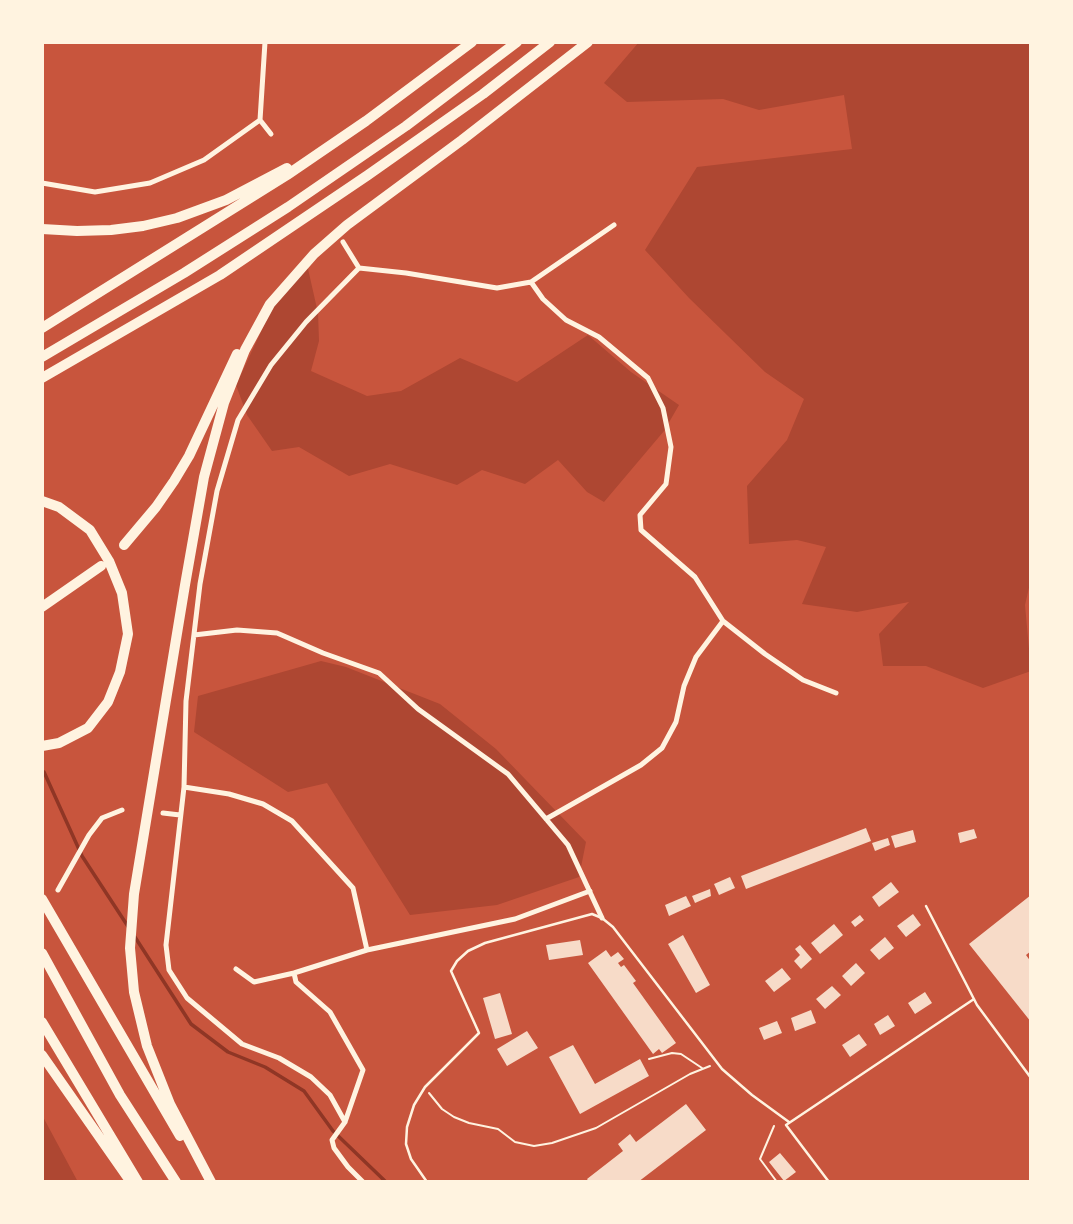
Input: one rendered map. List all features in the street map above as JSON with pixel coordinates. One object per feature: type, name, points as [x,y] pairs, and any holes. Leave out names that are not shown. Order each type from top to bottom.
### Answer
[{"type":"highway","points":[[42,328],[206,227],[366,121],[472,42]]},
{"type":"highway","points":[[42,358],[288,207],[406,126],[517,42]]},
{"type":"highway","points":[[42,378],[230,268],[379,168],[483,94],[550,42]]},
{"type":"highway","points":[[124,545],[156,507],[189,456],[243,341],[270,304],[314,254],[347,225],[588,42]]},
{"type":"highway","points":[[42,229],[111,230],[143,226],[197,212],[250,188],[366,121]]},
{"type":"highway","points":[[209,1182],[170,1104],[147,1046],[134,992],[130,948],[135,885],[207,465],[232,379],[270,304]]},
{"type":"highway","points":[[42,501],[59,507],[90,530],[109,561],[122,593],[128,634],[120,672],[108,702],[88,728],[59,743],[42,747]]},
{"type":"highway","points":[[42,607],[101,566]]},
{"type":"highway","points":[[42,899],[209,1182]]},
{"type":"highway","points":[[42,953],[120,1095],[176,1182]]},
{"type":"highway","points":[[42,1022],[138,1182]]},
{"type":"highway","points":[[42,1055],[132,1182]]},
{"type":"street","points":[[265,42],[260,120],[271,134]]},
{"type":"street","points":[[42,183],[95,192],[150,183],[204,160],[260,120]]},
{"type":"street","points":[[359,268],[497,288],[531,282],[614,225]]},
{"type":"street","points":[[343,242],[359,268]]},
{"type":"street","points":[[344,1124],[330,1095],[311,1077],[279,1058],[242,1044],[187,998],[169,970],[166,945],[184,787],[186,701],[217,491],[238,420],[271,365],[306,322],[359,268]]},
{"type":"street","points":[[531,282],[543,299],[566,320],[599,337],[648,378],[663,408],[671,447],[666,484],[640,515],[640,530],[695,577],[723,621],[803,680],[836,693]]},
{"type":"street","points":[[546,819],[640,765],[662,748],[676,722],[684,686],[696,657],[723,621]]},
{"type":"street","points":[[194,635],[237,630],[277,633],[379,673],[418,709],[508,774],[568,845],[602,918]]},
{"type":"street","points":[[184,787],[229,794],[264,804],[292,821],[353,888],[368,950]]},
{"type":"street","points":[[58,890],[89,835],[102,818],[122,810]]},
{"type":"street","points":[[163,813],[180,815]]},
{"type":"street","points":[[236,969],[254,982],[294,973],[368,950],[515,919],[590,891]]},
{"type":"street","points":[[294,973],[296,982],[330,1012],[363,1070],[344,1124],[332,1140],[334,1148],[348,1167],[363,1182]]},
{"type":"lane","points":[[926,906],[974,999],[1031,1078]]},
{"type":"lane","points":[[427,1182],[411,1159],[407,1144],[406,1133],[414,1105],[425,1087],[479,1033],[450,971],[468,951],[485,943],[538,930],[573,917],[592,914],[602,918],[626,943],[718,1064],[744,1089],[789,1122]]},
{"type":"lane","points":[[829,1182],[786,1125],[974,999]]},
{"type":"path","points":[[649,1059],[672,1053],[681,1054],[702,1069]]},
{"type":"path","points":[[425,1087],[454,1117],[498,1129],[515,1142],[534,1146],[552,1143],[596,1128],[690,1074],[718,1064]]},
{"type":"path","points":[[774,1126],[760,1159],[776,1182]]},
{"type":"shaded area","points":[[639,42],[1031,42],[1031,579],[1025,605],[1031,671],[983,688],[926,666],[883,666],[879,634],[909,602],[857,612],[802,604],[826,547],[797,540],[749,544],[747,486],[787,440],[804,399],[765,372],[689,298],[645,250],[697,167],[852,149],[844,95],[759,110],[723,99],[627,102],[604,83]]},
{"type":"shaded area","points":[[306,260],[318,313],[319,341],[311,371],[367,396],[401,391],[460,358],[517,382],[588,335],[631,372],[679,405],[664,431],[604,502],[587,492],[558,460],[525,484],[482,470],[457,485],[390,464],[349,476],[299,447],[272,451],[247,415],[236,385],[281,289]]},
{"type":"shaded area","points":[[321,661],[346,667],[440,704],[496,749],[586,842],[579,877],[497,905],[410,915],[327,783],[288,792],[194,732],[198,696]]},
{"type":"shaded area","points":[[42,1115],[78,1182],[42,1182]]},
{"type":"building","points":[[866,828],[871,841],[746,889],[741,876]]},
{"type":"building","points":[[974,829],[977,838],[960,843],[958,833]]},
{"type":"building","points":[[913,830],[916,842],[895,848],[891,836]]},
{"type":"building","points":[[888,838],[890,845],[875,851],[872,843]]},
{"type":"building","points":[[730,877],[735,888],[719,895],[714,884]]},
{"type":"building","points":[[891,882],[899,892],[879,907],[872,897]]},
{"type":"building","points":[[710,889],[711,896],[695,903],[692,896]]},
{"type":"building","points":[[1031,895],[1031,951],[1026,955],[1031,962],[1031,1022],[969,944]]},
{"type":"building","points":[[686,896],[691,906],[669,916],[665,905]]},
{"type":"building","points":[[913,914],[921,925],[906,937],[897,926]]},
{"type":"building","points":[[860,915],[864,920],[855,927],[851,922]]},
{"type":"building","points":[[834,924],[843,935],[820,954],[811,943]]},
{"type":"building","points":[[683,935],[710,985],[696,993],[668,944]]},
{"type":"building","points":[[885,937],[894,948],[879,960],[870,950]]},
{"type":"building","points":[[580,940],[583,955],[549,960],[546,945]]},
{"type":"building","points":[[800,945],[812,959],[801,969],[794,961],[800,955],[795,949]]},
{"type":"building","points":[[606,950],[611,957],[618,952],[624,959],[618,963],[621,967],[624,965],[636,981],[633,983],[676,1043],[662,1053],[659,1049],[653,1054],[588,963]]},
{"type":"building","points":[[856,963],[865,973],[851,986],[842,976]]},
{"type":"building","points":[[782,968],[791,979],[774,992],[765,981]]},
{"type":"building","points":[[832,986],[841,995],[825,1009],[816,999]]},
{"type":"building","points":[[925,992],[932,1003],[915,1014],[908,1003]]},
{"type":"building","points":[[500,993],[512,1034],[495,1039],[483,998]]},
{"type":"building","points":[[811,1010],[816,1023],[795,1031],[791,1018]]},
{"type":"building","points":[[888,1015],[895,1026],[880,1035],[874,1024]]},
{"type":"building","points":[[777,1021],[782,1033],[764,1040],[759,1028]]},
{"type":"building","points":[[527,1031],[538,1048],[507,1066],[497,1049]]},
{"type":"building","points":[[859,1034],[867,1045],[850,1057],[842,1045]]},
{"type":"building","points":[[573,1045],[595,1084],[640,1059],[649,1076],[580,1114],[549,1057]]},
{"type":"building","points":[[686,1104],[706,1130],[638,1182],[589,1182],[587,1179],[623,1151],[618,1144],[630,1134],[636,1142]]},
{"type":"building","points":[[780,1153],[796,1172],[784,1181],[769,1162]]},
{"type":"waterway","points":[[44,772],[82,856],[129,928]]},
{"type":"waterway","points":[[133,934],[191,1024],[228,1052],[265,1067],[304,1091],[333,1131],[386,1182]]}]
